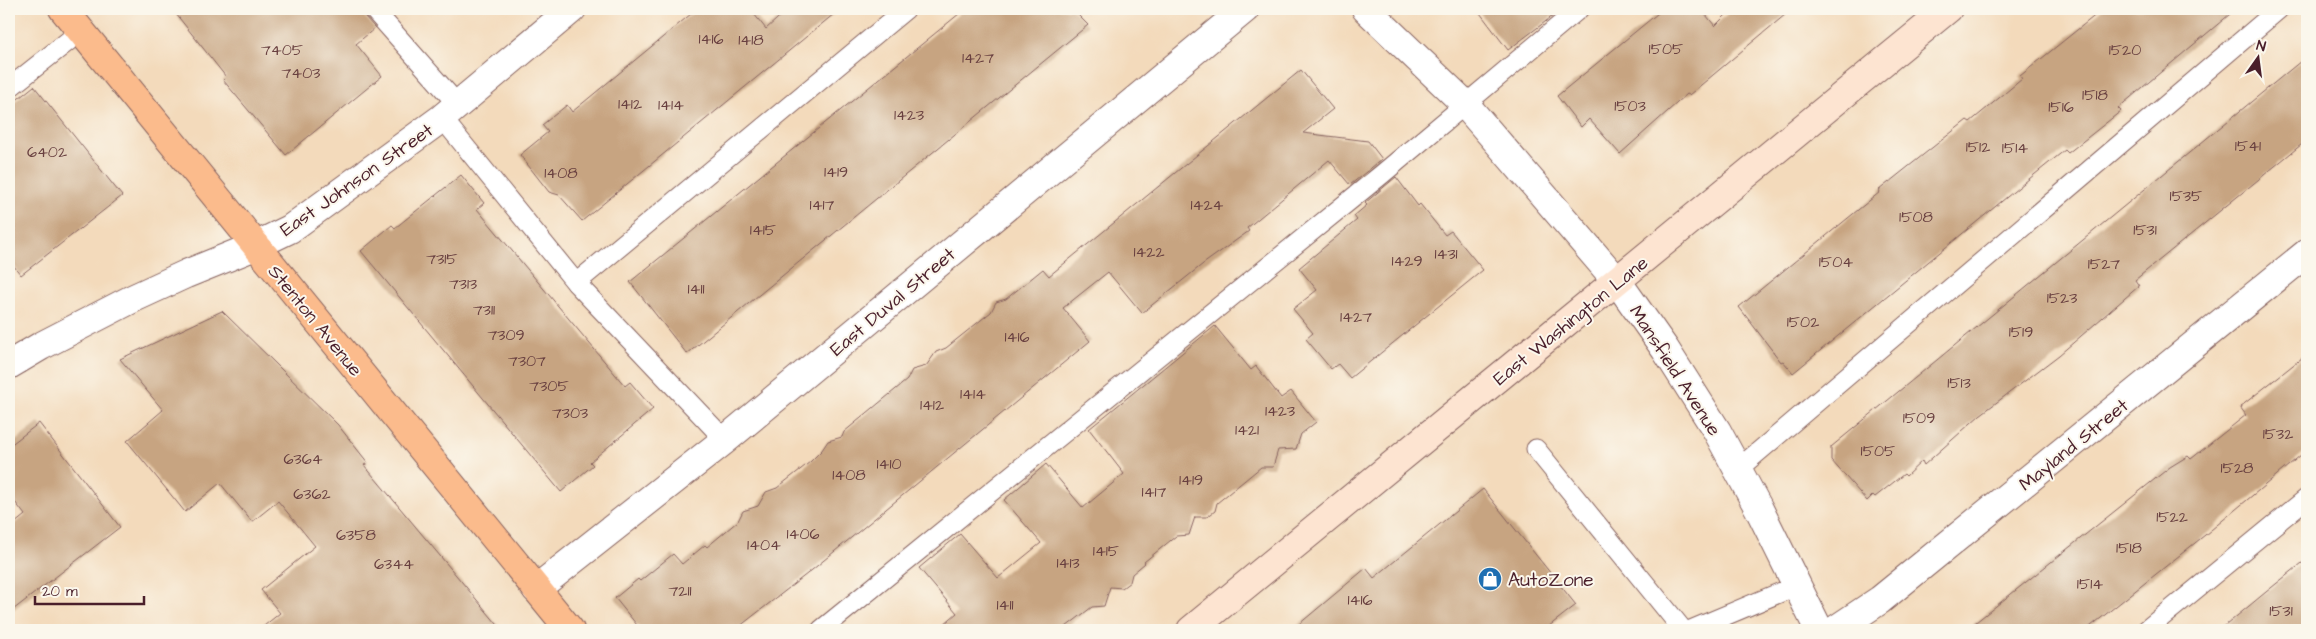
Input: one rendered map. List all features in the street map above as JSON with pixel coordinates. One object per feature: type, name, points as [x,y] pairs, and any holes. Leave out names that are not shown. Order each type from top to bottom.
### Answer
[{"type":"main road","name":"Stenton Avenue","points":[[63,9],[567,629]]},
{"type":"main road","name":"East Washington Lane","points":[[1192,630],[1948,9]]},
{"type":"street","name":"East Johnson Street","points":[[9,365],[48,342],[134,298],[290,229],[450,111],[572,9]]},
{"type":"street","name":"East Duval Street","points":[[536,589],[725,440],[1245,9]]},
{"type":"street","name":"Mansfield Avenue","points":[[1366,9],[1464,104],[1617,281],[1691,389],[1738,469],[1819,630]]},
{"type":"street","name":"Mayland Street","points":[[1835,630],[1880,600],[2307,253]]},
{"type":"lane","points":[[373,9],[576,282],[725,440]]},
{"type":"lane","points":[[576,282],[906,9]]},
{"type":"lane","points":[[820,630],[1381,175],[1579,9]]},
{"type":"lane","points":[[1738,469],[2279,9]]},
{"type":"lane","points":[[9,88],[81,31]]},
{"type":"lane","points":[[1536,449],[1683,630]]},
{"type":"lane","points":[[2146,630],[2307,498]]},
{"type":"lane","points":[[1691,630],[1798,585]]},
{"type":"building","points":[[172,9],[362,9],[364,16],[375,28],[356,44],[382,76],[286,155],[223,80],[226,77]]},
{"type":"building","points":[[697,9],[750,9],[766,29],[788,9],[840,9],[582,221],[559,195],[549,192],[520,155],[548,132],[542,125],[567,105],[572,112]]},
{"type":"building","points":[[965,9],[1072,9],[1088,25],[687,354],[630,282]]},
{"type":"building","points":[[1477,9],[1562,9],[1508,50]]},
{"type":"building","points":[[1663,9],[1701,9],[1715,26],[1732,9],[1792,9],[1689,95],[1687,94],[1620,154],[1589,119],[1581,127],[1557,96]]},
{"type":"building","points":[[2103,9],[2236,9],[2118,108],[2121,111],[2068,153],[2065,150],[1793,373],[1783,361],[1781,362],[1739,307],[1880,192],[1879,190],[1967,120],[1970,122],[2022,79],[2020,76]]},
{"type":"building","points":[[2307,56],[2307,140],[2135,280],[2139,286],[2059,355],[1980,415],[1924,465],[1922,461],[1906,476],[1904,474],[1867,501],[1831,460],[1831,447]]},
{"type":"building","points":[[1301,70],[1333,109],[1303,133],[1368,141],[1382,159],[1350,185],[1329,160],[1247,228],[1249,231],[1203,264],[1142,313],[1108,272],[1063,308],[1090,341],[812,570],[735,630],[641,630],[615,598],[638,579],[640,581],[673,554],[682,564],[705,545],[707,547],[738,521],[743,511],[758,506],[766,492],[777,488],[810,462],[828,441],[842,437],[844,432],[907,380],[912,370],[926,366],[936,352],[946,348],[991,312],[996,302],[1006,299],[1043,269],[1049,276]]},
{"type":"building","points":[[34,86],[122,196],[21,275],[9,260],[9,106]]},
{"type":"building","points":[[461,175],[484,203],[477,209],[625,386],[630,382],[653,409],[590,462],[593,465],[561,492],[361,251],[392,225],[395,228]]},
{"type":"building","points":[[1396,177],[1418,206],[1420,204],[1445,235],[1451,231],[1483,270],[1350,378],[1338,364],[1331,369],[1306,339],[1313,333],[1293,309],[1317,290],[1299,268],[1357,220],[1354,216],[1367,205],[1365,203]]},
{"type":"building","points":[[222,311],[338,425],[368,463],[364,465],[502,630],[259,630],[280,613],[261,590],[315,546],[278,501],[252,522],[220,483],[185,512],[127,441],[163,410],[120,359]]},
{"type":"building","points":[[1215,326],[1251,370],[1256,366],[1281,398],[1291,391],[1316,422],[1301,434],[1296,449],[1278,450],[1273,467],[1261,467],[1217,503],[1215,511],[1207,517],[1195,517],[1189,535],[1176,536],[1132,574],[1130,582],[1122,588],[1110,587],[1104,606],[1092,607],[1062,630],[937,630],[957,613],[919,568],[960,534],[998,578],[1041,543],[1004,500],[1046,464],[1083,508],[1124,474],[1089,429]]},
{"type":"building","points":[[2307,354],[2307,450],[2205,535],[2086,630],[1966,630],[2170,467],[2188,456],[2191,459],[2246,415],[2240,407]]},
{"type":"building","points":[[39,423],[120,527],[9,613],[9,528],[25,515],[9,494],[9,446]]},
{"type":"building","name":"AutoZone","points":[[1483,489],[1576,605],[1544,630],[1292,630],[1366,568],[1374,578]]},
{"type":"building","points":[[2307,559],[2307,630],[2220,630],[2266,592]]},
{"type":"place","name":"AutoZone","points":[[1490,579]]}]
